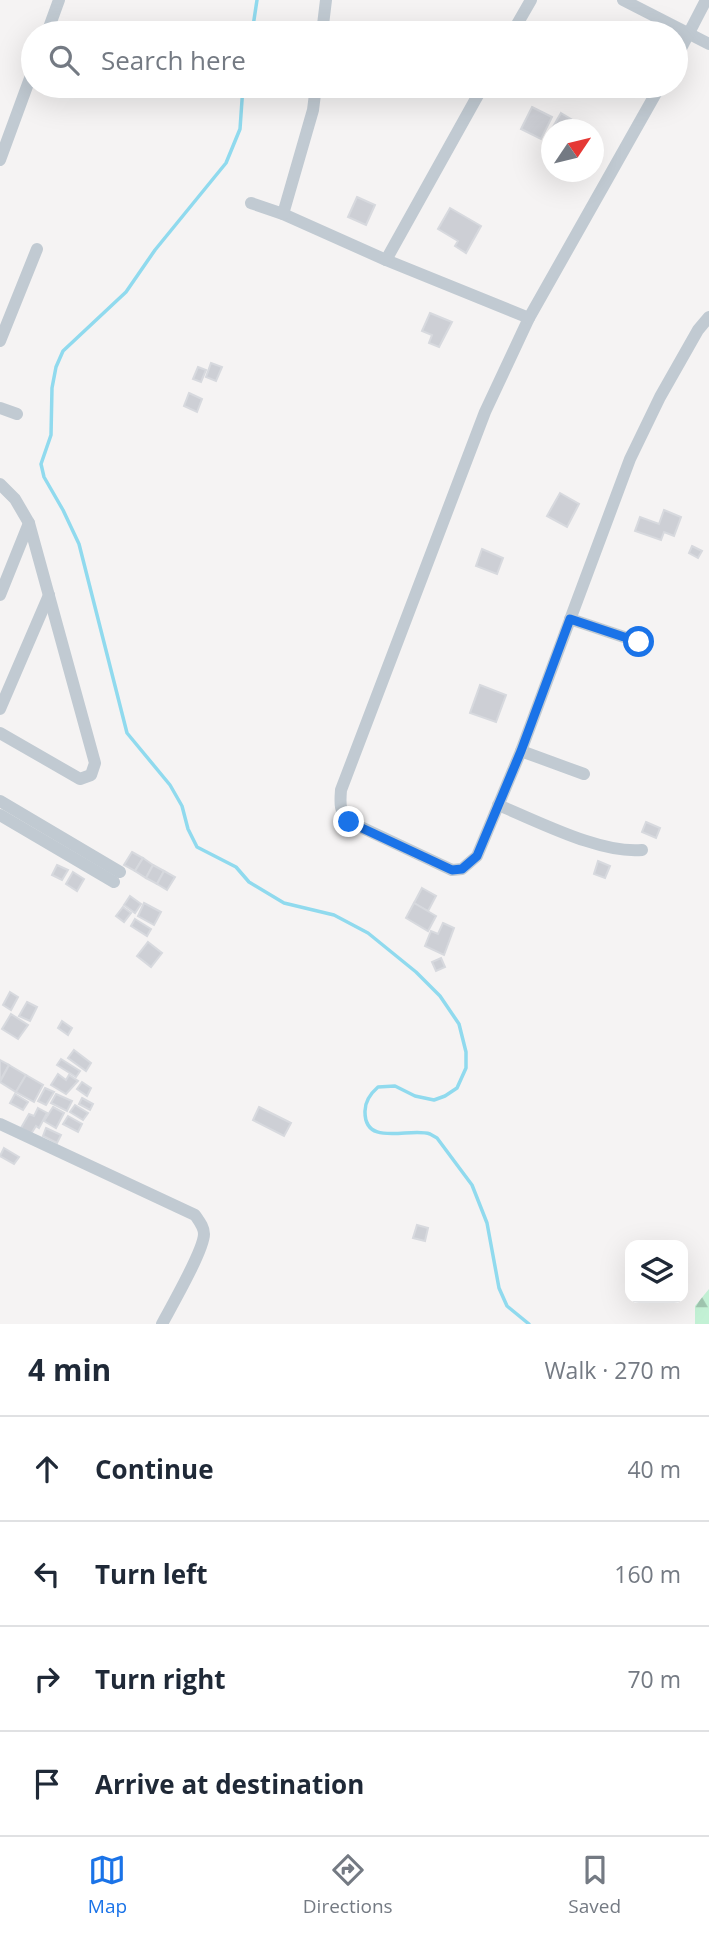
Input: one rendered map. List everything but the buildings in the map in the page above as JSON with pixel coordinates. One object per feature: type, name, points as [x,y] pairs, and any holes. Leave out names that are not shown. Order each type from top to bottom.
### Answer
[{"type":"street","points":[[51,21],[59,0]]},
{"type":"street","points":[[323,21],[326,0]]},
{"type":"street","points":[[519,21],[531,0]]},
{"type":"street","points":[[623,0],[664,21]]},
{"type":"street","points":[[688,37],[706,0]]},
{"type":"street","points":[[690,34],[709,44]]},
{"type":"street","points":[[0,160],[23,98]]},
{"type":"street","points":[[283,214],[314,98]]},
{"type":"street","points":[[386,260],[476,98]]},
{"type":"street","points":[[653,98],[529,318],[485,412],[341,790],[340,806],[343,816],[349,822],[452,870],[462,869],[477,856],[521,751],[629,459],[660,397],[698,330],[709,317]]},
{"type":"street","points":[[251,203],[529,318]]},
{"type":"street","points":[[0,341],[37,249]]},
{"type":"street","points":[[0,408],[17,414]]},
{"type":"street","points":[[0,484],[15,499],[29,523],[95,763],[90,775],[80,779],[0,733]]},
{"type":"street","points":[[0,595],[29,523]]},
{"type":"street","points":[[0,709],[49,595]]},
{"type":"street","points":[[570,619],[639,642]]},
{"type":"street","points":[[521,751],[584,774]]},
{"type":"street","points":[[0,801],[117,877],[0,815]]},
{"type":"street","points":[[498,805],[603,846],[627,851],[642,850]]},
{"type":"street","points":[[0,1124],[195,1215],[205,1236],[162,1324]]},
{"type":"green space","points":[[709,1289],[709,1324],[695,1324],[695,1306]]},
{"type":"waterway","points":[[254,21],[257,0]]},
{"type":"waterway","points":[[242,98],[240,129],[226,163],[155,250],[126,292],[63,351],[56,367],[52,388],[51,435],[41,464],[44,477],[79,544],[127,733],[170,785],[182,806],[188,829],[197,847],[236,867],[249,882],[284,903],[334,915],[368,933],[416,972],[440,996],[459,1024],[466,1052],[466,1068],[457,1088],[434,1100],[415,1096],[395,1086],[378,1087],[366,1104],[367,1122],[372,1129],[380,1133],[421,1133],[437,1138],[472,1185],[487,1223],[499,1288],[507,1306],[529,1324]]},
{"type":"route","points":[[349,822],[452,870],[462,869],[477,856],[521,751],[570,619],[639,642]]}]
